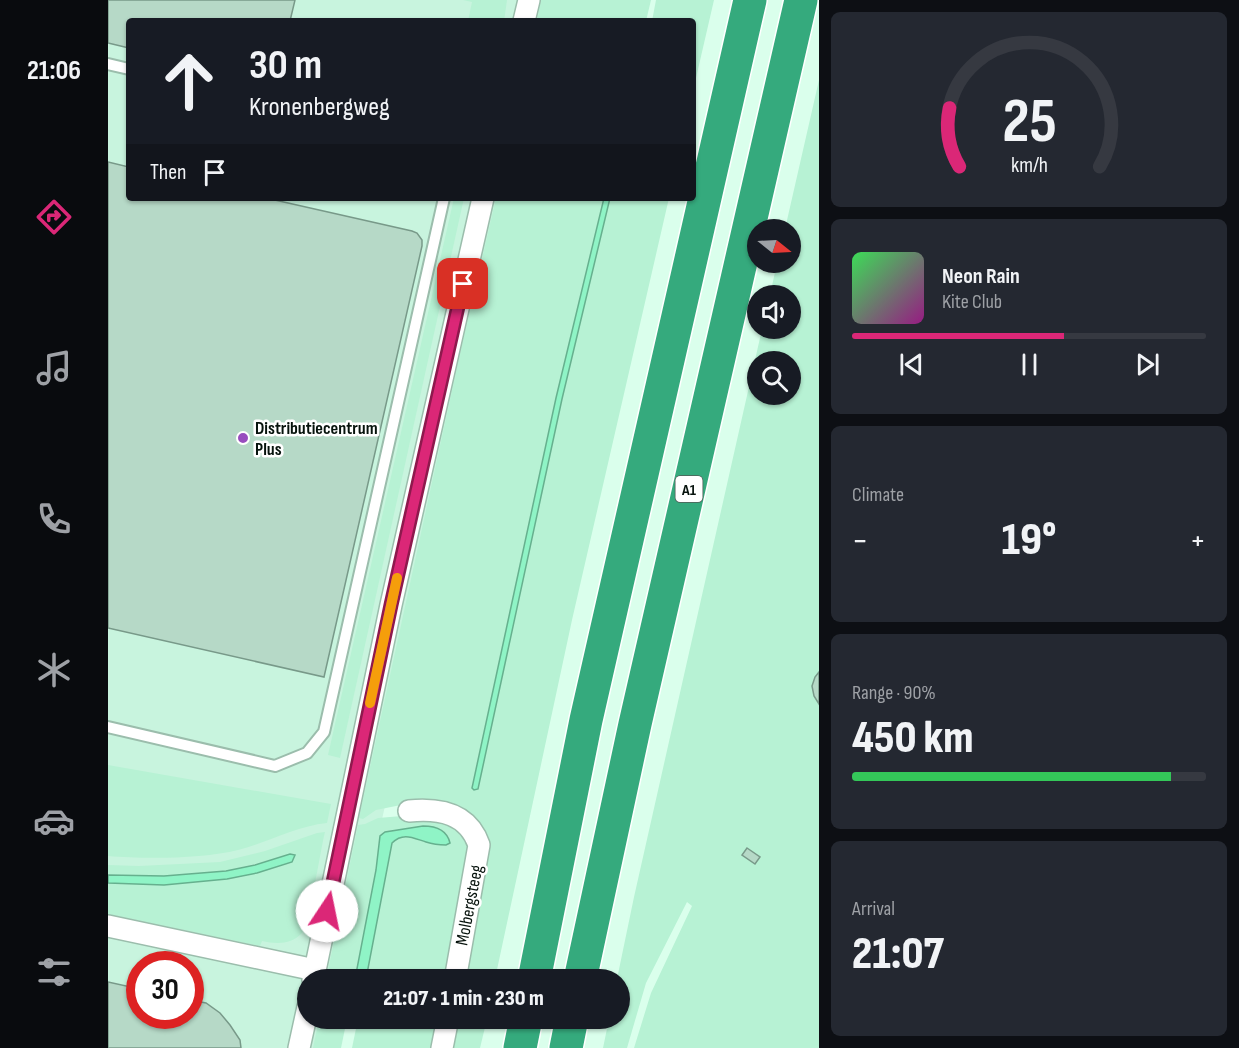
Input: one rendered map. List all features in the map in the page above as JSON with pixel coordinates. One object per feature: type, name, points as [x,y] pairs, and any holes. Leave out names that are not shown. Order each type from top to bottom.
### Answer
[{"type":"highway","points":[[536,969],[589,708],[750,0]]},
{"type":"highway","name":"A1","points":[[582,969],[635,724],[801,0]]},
{"type":"highway","points":[[520,1048],[524,1029]]},
{"type":"highway","points":[[566,1048],[570,1029]]},
{"type":"street","points":[[525,18],[529,0]]},
{"type":"street","points":[[315,969],[393,594],[482,201]]},
{"type":"street","name":"Molbergsteeg","points":[[409,811],[448,813],[469,825],[479,845],[457,969]]},
{"type":"street","points":[[108,926],[297,971]]},
{"type":"street","points":[[299,1048],[303,1029]]},
{"type":"street","points":[[442,1048],[446,1029]]},
{"type":"lane","points":[[108,64],[126,68]]},
{"type":"lane","points":[[108,727],[275,766],[307,753],[324,732],[443,201]]},
{"type":"shaded area","points":[[108,0],[566,0],[562,18],[126,18],[126,201],[521,201],[348,969],[297,969],[297,1029],[335,1029],[331,1048],[108,1048]]},
{"type":"shaded area","points":[[463,0],[507,0],[504,18],[469,18],[472,2]]},
{"type":"shaded area","points":[[541,0],[651,0],[647,18],[538,18]]},
{"type":"shaded area","points":[[656,0],[714,0],[696,78],[696,18],[653,18]]},
{"type":"shaded area","points":[[819,80],[819,1048],[634,1048],[651,993],[692,906],[687,902],[646,983],[627,1048],[603,1048],[607,1029],[630,1029],[630,969],[619,969],[747,396],[747,405],[801,405],[801,351],[757,351],[760,339],[801,339],[801,285],[772,285],[775,273],[801,273],[801,219],[787,219]]},
{"type":"shaded area","points":[[453,201],[463,201],[340,758],[328,755]]},
{"type":"shaded area","points":[[495,201],[603,201],[556,398],[472,787],[474,790],[478,789],[562,399],[609,201],[668,201],[572,620],[497,969],[462,969],[482,835],[401,805],[376,810],[363,819],[359,818]]},
{"type":"shaded area","points":[[603,201],[609,201],[562,399],[478,789],[474,790],[472,788],[556,398]]},
{"type":"shaded area","points":[[108,765],[331,804],[327,823],[224,853],[173,858],[108,856]]},
{"type":"shaded area","points":[[402,816],[451,820],[472,840],[453,969],[368,969],[392,843],[409,837],[428,843],[446,845],[450,841],[446,834],[380,836],[376,870],[357,969],[328,969],[358,825],[378,818]]},
{"type":"shaded area","points":[[423,826],[432,827],[446,835],[450,843],[446,845],[428,843],[404,837],[392,843],[368,969],[357,969],[376,870],[380,836],[385,832]]},
{"type":"shaded area","points":[[325,832],[305,927],[298,937],[288,942],[262,941],[260,946],[108,914],[108,883],[164,885],[242,877],[257,873],[293,854],[226,871],[164,876],[108,875],[108,865],[139,866],[220,862]]},
{"type":"shaded area","points":[[290,854],[295,855],[292,862],[227,879],[164,885],[108,883],[108,875],[164,876],[226,871]]},
{"type":"shaded area","points":[[317,1029],[345,1029],[341,1048],[313,1048]]},
{"type":"shaded area","points":[[356,1029],[442,1029],[438,1048],[352,1048]]},
{"type":"shaded area","points":[[452,1029],[485,1029],[480,1048],[448,1048]]},
{"type":"building","points":[[108,0],[295,0],[291,18],[126,18],[126,47],[108,43]]},
{"type":"building","name":"Distributiecentrum Plus","points":[[108,162],[126,166],[126,201],[279,201],[417,233],[422,240],[422,246],[324,677],[108,628]]},
{"type":"building","points":[[819,672],[819,704],[812,686]]},
{"type":"building","points":[[747,848],[760,857],[755,864],[742,855]]},
{"type":"building","points":[[108,982],[126,986],[126,1029],[204,1029],[204,1003],[220,1013],[230,1025],[240,1040],[241,1048],[108,1048]]},
{"type":"slow traffic","points":[[370,703],[397,578]]},
{"type":"place","name":"Distributiecentrum Plus","points":[[243,438]]},
{"type":"route","points":[[327,911],[391,605],[463,284]]}]
